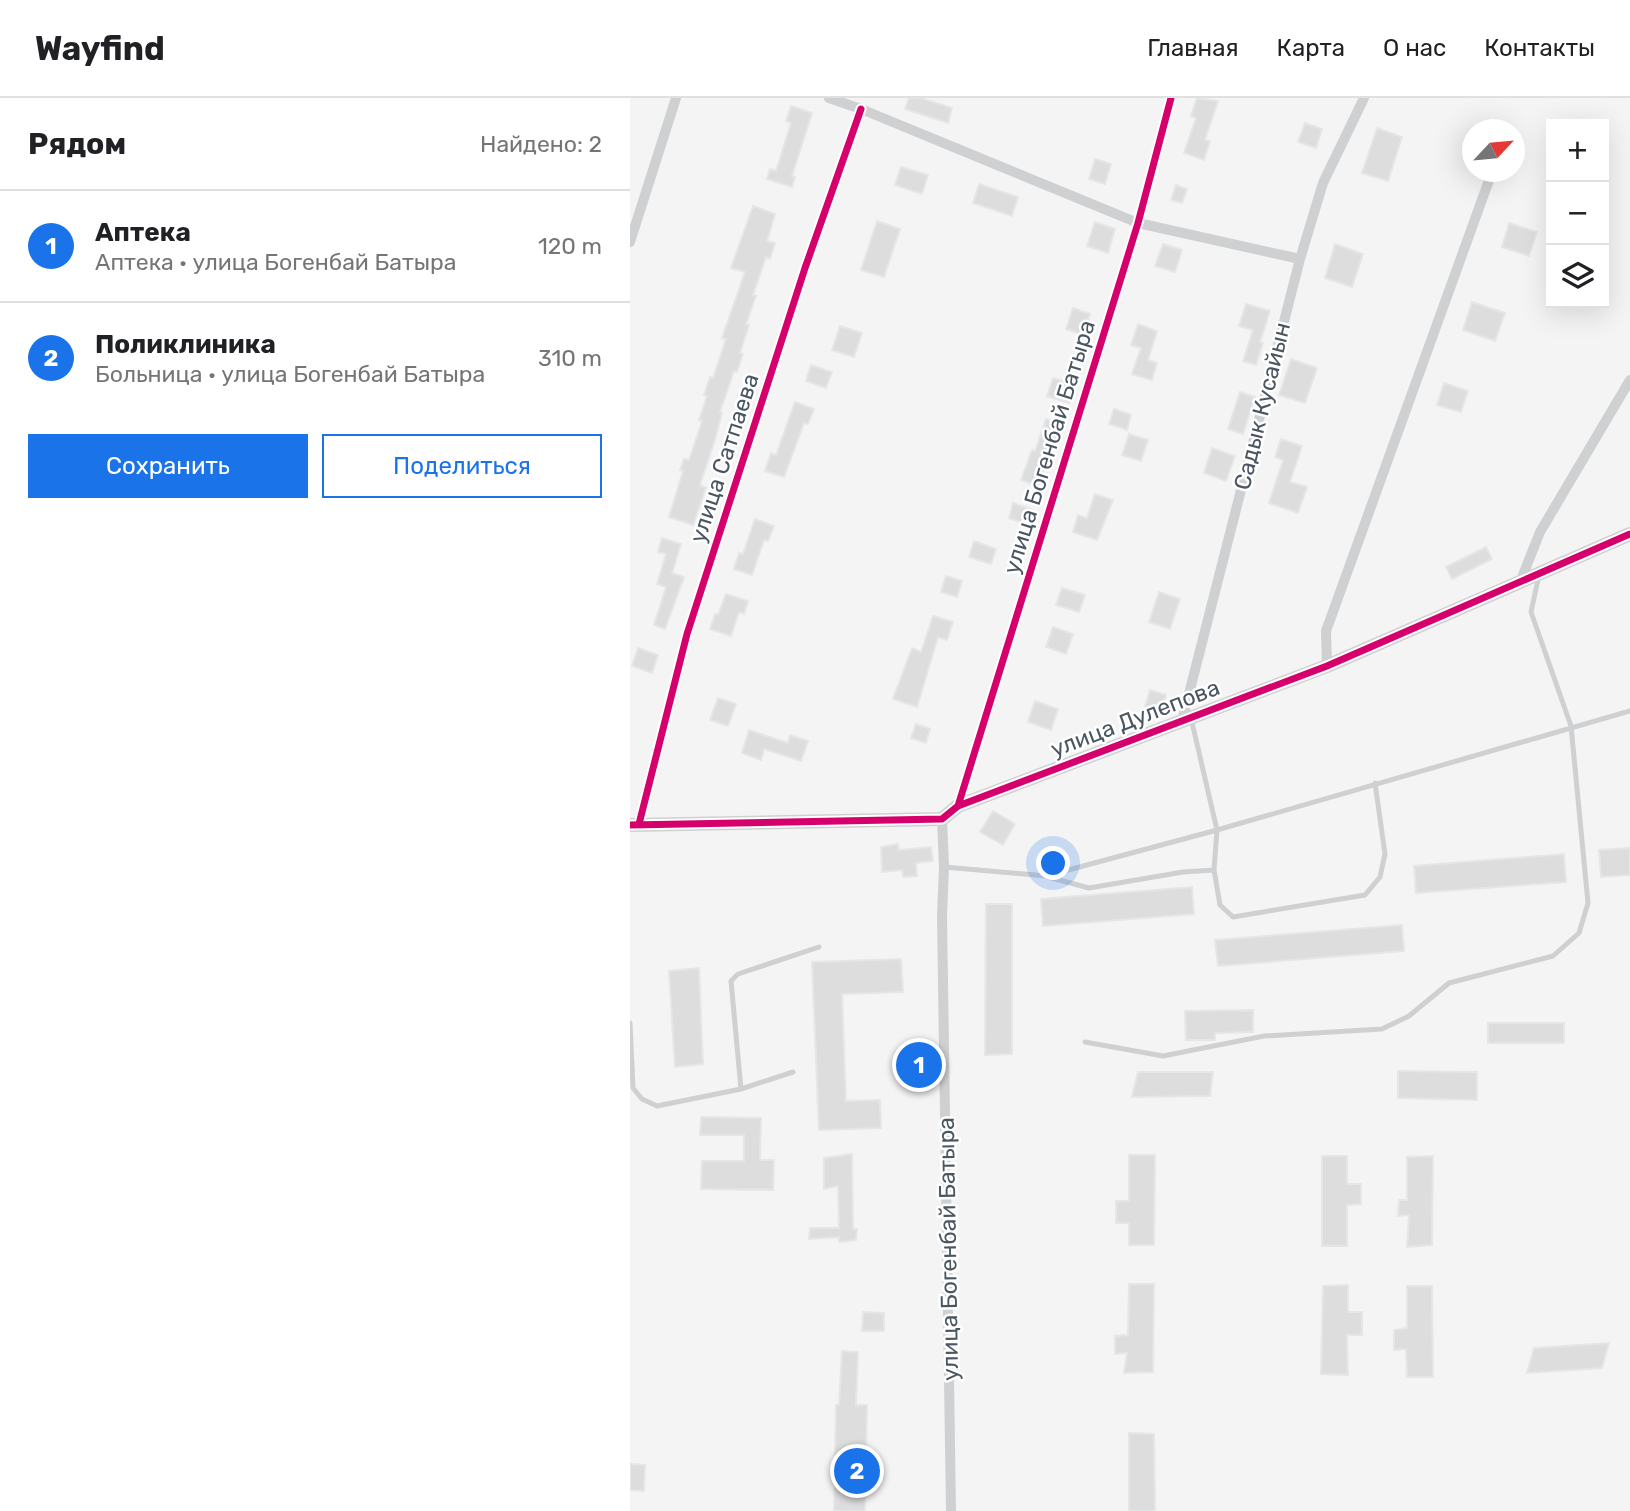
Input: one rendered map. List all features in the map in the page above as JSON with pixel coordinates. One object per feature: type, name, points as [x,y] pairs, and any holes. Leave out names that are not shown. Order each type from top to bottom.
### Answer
[{"type":"street","points":[[630,242],[676,98]]},
{"type":"street","points":[[829,98],[1138,223],[1300,259]]},
{"type":"street","name":"улица Богенбай Батыра","points":[[958,806],[1138,223],[1171,98]]},
{"type":"street","name":"Садык Кусайын","points":[[1186,720],[1300,259],[1323,183],[1364,98]]},
{"type":"street","name":"улица Сатпаева","points":[[634,824],[687,634],[805,268],[861,109]]},
{"type":"street","points":[[1327,666],[1326,631],[1488,182]]},
{"type":"street","points":[[1521,580],[1540,532],[1630,380]]},
{"type":"street","name":"улица Дулепова","points":[[942,819],[958,806],[1327,666],[1630,534]]},
{"type":"street","points":[[634,824],[942,819]]},
{"type":"street","name":"улица Богенбай Батыра","points":[[942,819],[951,1511]]},
{"type":"lane","points":[[1085,1042],[1163,1056],[1264,1036],[1382,1029],[1409,1016],[1448,982],[1553,956],[1579,933],[1588,902],[1571,726],[1531,612],[1540,572]]},
{"type":"lane","points":[[1046,876],[1217,830],[1630,711]]},
{"type":"lane","points":[[1186,720],[1217,830],[1214,870],[1220,905],[1233,917],[1365,895],[1380,877],[1385,854],[1375,783]]},
{"type":"lane","points":[[944,867],[1046,876],[1089,888],[1183,872],[1214,870]]},
{"type":"lane","points":[[741,1089],[731,981],[738,974],[819,947]]},
{"type":"lane","points":[[630,1023],[633,1088],[642,1098],[657,1106],[741,1089],[793,1072]]},
{"type":"building","points":[[909,98],[921,98],[952,108],[948,123],[905,109]]},
{"type":"building","points":[[1197,98],[1218,101],[1205,140],[1210,141],[1204,160],[1184,153],[1196,118],[1191,116]]},
{"type":"building","points":[[791,106],[812,113],[792,176],[795,177],[792,187],[767,179],[770,169],[776,171],[791,123],[786,121]]},
{"type":"building","points":[[1305,123],[1322,129],[1316,148],[1298,142]]},
{"type":"building","points":[[1377,128],[1402,137],[1388,181],[1362,173]]},
{"type":"building","points":[[1095,159],[1111,164],[1105,184],[1089,179]]},
{"type":"building","points":[[901,167],[928,175],[922,194],[895,185]]},
{"type":"building","points":[[979,184],[1018,197],[1012,216],[973,203]]},
{"type":"building","points":[[1176,185],[1187,189],[1182,203],[1171,200]]},
{"type":"building","points":[[753,206],[775,214],[767,241],[775,243],[770,259],[766,257],[753,295],[756,296],[740,353],[743,354],[720,412],[722,413],[714,443],[700,485],[706,488],[693,525],[669,517],[683,471],[680,470],[684,459],[689,460],[702,421],[699,420],[707,396],[704,395],[710,377],[713,378],[726,339],[722,338],[745,272],[731,268]]},
{"type":"building","points":[[877,221],[900,229],[884,277],[861,270]]},
{"type":"building","points":[[1095,222],[1115,229],[1108,253],[1087,246]]},
{"type":"building","points":[[1509,223],[1537,232],[1529,256],[1502,247]]},
{"type":"building","points":[[1163,244],[1182,250],[1175,272],[1155,266]]},
{"type":"building","points":[[1335,244],[1363,254],[1352,287],[1325,278]]},
{"type":"building","points":[[1472,302],[1505,313],[1495,341],[1463,330]]},
{"type":"building","points":[[1246,304],[1270,311],[1256,365],[1243,361],[1253,330],[1239,326]]},
{"type":"building","points":[[1073,308],[1090,314],[1084,335],[1066,329]]},
{"type":"building","points":[[1138,324],[1157,331],[1148,360],[1157,363],[1152,380],[1132,374],[1141,348],[1131,345]]},
{"type":"building","points":[[840,326],[862,333],[854,357],[832,350]]},
{"type":"building","points":[[1291,359],[1317,368],[1305,403],[1279,395]]},
{"type":"building","points":[[811,365],[832,372],[826,388],[806,381]]},
{"type":"building","points":[[1053,378],[1075,385],[1069,403],[1047,396]]},
{"type":"building","points":[[1444,383],[1468,391],[1461,412],[1437,405]]},
{"type":"building","points":[[1240,392],[1255,397],[1243,434],[1228,429]]},
{"type":"building","points":[[795,402],[814,409],[808,424],[804,423],[784,477],[765,471],[771,453],[776,455]]},
{"type":"building","points":[[1114,409],[1131,415],[1127,430],[1109,424]]},
{"type":"building","points":[[1046,419],[1064,425],[1058,444],[1054,442],[1038,486],[1021,480]]},
{"type":"building","points":[[1129,434],[1148,440],[1141,461],[1122,455]]},
{"type":"building","points":[[1281,439],[1302,446],[1290,482],[1307,487],[1298,513],[1269,503],[1283,460],[1275,457]]},
{"type":"building","points":[[1212,448],[1235,456],[1226,481],[1204,473]]},
{"type":"building","points":[[1095,494],[1113,500],[1097,540],[1073,532],[1078,515],[1087,518]]},
{"type":"building","points":[[1013,503],[1031,509],[1026,524],[1009,518]]},
{"type":"building","points":[[755,519],[774,526],[768,541],[764,540],[752,575],[734,569],[739,553],[743,554]]},
{"type":"building","points":[[662,538],[681,544],[672,573],[684,577],[665,629],[654,625],[666,587],[657,584],[666,554],[658,552]]},
{"type":"building","points":[[974,541],[996,549],[991,564],[969,557]]},
{"type":"building","points":[[1486,547],[1492,559],[1452,579],[1446,567]]},
{"type":"building","points":[[946,576],[962,581],[957,597],[941,592]]},
{"type":"building","points":[[1062,588],[1085,595],[1079,612],[1056,605]]},
{"type":"building","points":[[1159,592],[1180,599],[1170,629],[1149,622]]},
{"type":"building","points":[[726,594],[748,601],[744,614],[739,612],[731,636],[710,629]]},
{"type":"building","points":[[933,616],[953,622],[947,640],[938,637],[917,707],[893,699],[912,648],[921,652]]},
{"type":"building","points":[[1053,627],[1073,634],[1066,654],[1046,647]]},
{"type":"building","points":[[638,648],[658,655],[652,673],[632,666]]},
{"type":"building","points":[[1150,690],[1166,695],[1161,711],[1145,706]]},
{"type":"building","points":[[718,698],[736,704],[728,726],[710,720]]},
{"type":"building","points":[[1035,701],[1058,709],[1051,730],[1028,722]]},
{"type":"building","points":[[916,724],[930,729],[926,743],[911,738]]},
{"type":"building","points":[[749,730],[788,743],[790,735],[808,741],[801,761],[764,749],[761,760],[742,753]]},
{"type":"building","points":[[993,811],[1015,824],[1003,845],[980,832]]},
{"type":"building","points":[[898,844],[899,850],[931,847],[933,861],[916,863],[917,876],[903,877],[902,870],[882,872],[881,847]]},
{"type":"building","points":[[1630,848],[1630,875],[1601,877],[1599,850]]},
{"type":"building","points":[[1564,854],[1566,882],[1416,893],[1414,866]]},
{"type":"building","points":[[1192,887],[1194,914],[1043,926],[1041,899]]},
{"type":"building","points":[[986,904],[1012,904],[1012,1054],[985,1055]]},
{"type":"building","points":[[1402,925],[1404,951],[1218,966],[1215,940]]},
{"type":"building","points":[[901,959],[903,992],[842,994],[846,1101],[880,1100],[881,1128],[819,1130],[812,962]]},
{"type":"building","points":[[699,968],[703,1064],[675,1067],[669,971]]},
{"type":"building","points":[[1253,1010],[1253,1032],[1215,1033],[1215,1040],[1186,1040],[1185,1011]]},
{"type":"building","points":[[1488,1023],[1564,1023],[1564,1043],[1488,1043]]},
{"type":"building","points":[[928,1057],[930,1080],[909,1082],[907,1059]]},
{"type":"building","points":[[1398,1071],[1477,1072],[1477,1100],[1398,1098]]},
{"type":"building","points":[[1138,1072],[1213,1072],[1210,1096],[1132,1097]]},
{"type":"building","points":[[701,1117],[761,1118],[760,1160],[774,1160],[773,1190],[701,1189],[702,1161],[744,1161],[744,1135],[700,1135]]},
{"type":"building","points":[[852,1154],[853,1229],[857,1229],[856,1240],[839,1242],[839,1237],[809,1239],[810,1228],[839,1228],[838,1186],[824,1189],[824,1158]]},
{"type":"building","points":[[1129,1155],[1155,1155],[1154,1245],[1129,1245],[1129,1223],[1116,1223],[1116,1201],[1129,1201]]},
{"type":"building","points":[[1322,1156],[1347,1156],[1347,1184],[1361,1184],[1361,1204],[1347,1205],[1347,1246],[1322,1246]]},
{"type":"building","points":[[1433,1156],[1432,1245],[1407,1247],[1409,1215],[1398,1216],[1399,1200],[1407,1200],[1407,1157]]},
{"type":"building","points":[[1129,1284],[1154,1284],[1153,1372],[1124,1373],[1127,1353],[1115,1354],[1115,1336],[1128,1335]]},
{"type":"building","points":[[1348,1285],[1348,1312],[1362,1312],[1362,1335],[1347,1335],[1348,1375],[1321,1374],[1323,1286]]},
{"type":"building","points":[[1407,1286],[1432,1286],[1433,1377],[1407,1377],[1406,1349],[1394,1350],[1394,1330],[1407,1328]]},
{"type":"building","points":[[863,1312],[884,1313],[884,1331],[862,1331]]},
{"type":"building","points":[[1609,1343],[1602,1368],[1527,1373],[1534,1348]]},
{"type":"building","points":[[842,1351],[858,1352],[856,1405],[867,1405],[865,1511],[834,1511],[836,1405],[839,1405]]},
{"type":"building","points":[[1129,1433],[1154,1434],[1155,1511],[1129,1511]]},
{"type":"building","points":[[630,1464],[645,1465],[644,1491],[630,1490]]},
{"type":"cycle path","points":[[958,806],[1138,223],[1171,98]]},
{"type":"cycle path","points":[[639,824],[687,634],[805,268],[861,109]]},
{"type":"cycle path","points":[[630,825],[942,819],[958,806],[1327,666],[1630,534]]},
{"type":"place","name":"Аптека","points":[[919,1065]]},
{"type":"place","name":"Поликлиника","points":[[857,1471]]}]
